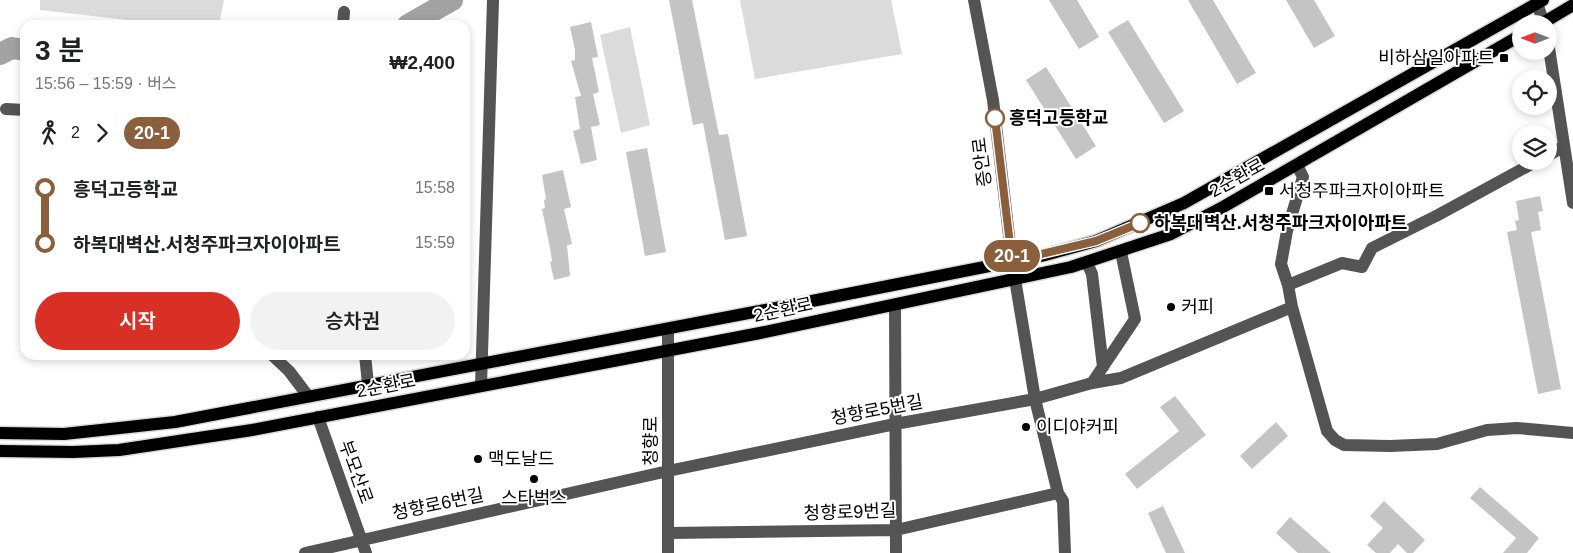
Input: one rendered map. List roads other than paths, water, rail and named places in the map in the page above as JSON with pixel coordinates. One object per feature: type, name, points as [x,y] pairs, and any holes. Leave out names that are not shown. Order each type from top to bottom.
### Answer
[{"type":"main road","name":"2순환로","points":[[0,433],[64,434],[124,429],[668,329],[1012,261],[1096,241],[1184,203],[1540,2]]},
{"type":"main road","points":[[1556,15],[1573,5]]},
{"type":"main road","name":"2순환로","points":[[0,451],[73,452],[119,450],[164,444],[668,351],[895,305],[1087,262],[1170,234],[1512,40]]},
{"type":"street","points":[[481,386],[493,0]]},
{"type":"street","name":"증안로","points":[[974,0],[992,100],[1012,261],[1036,399],[1058,493],[1062,501],[1065,553]]},
{"type":"street","points":[[1540,2],[1542,15]]},
{"type":"street","points":[[343,20],[344,12]]},
{"type":"street","points":[[1551,60],[1573,204]]},
{"type":"street","points":[[6,109],[20,110]]},
{"type":"street","points":[[1557,150],[1564,146]]},
{"type":"street","points":[[1296,164],[1303,177],[1287,231],[1281,264],[1327,431],[1335,440],[1344,445],[1390,446],[1437,444],[1486,430],[1517,428],[1573,433]]},
{"type":"street","points":[[1288,285],[1342,262],[1362,268],[1372,248],[1438,216],[1521,170]]},
{"type":"street","points":[[1092,383],[1135,319],[1121,252]]},
{"type":"street","points":[[1087,262],[1092,274],[1103,367]]},
{"type":"street","points":[[895,305],[896,553]]},
{"type":"street","name":"청향로5번길","points":[[668,471],[895,424],[1036,399],[1092,383],[1121,378],[1292,307]]},
{"type":"street","name":"청향로","points":[[668,329],[668,553]]},
{"type":"street","points":[[278,360],[289,370],[308,396]]},
{"type":"street","name":"2순환로","points":[[366,360],[368,384]]},
{"type":"street","name":"부모산로","points":[[318,417],[366,553]]},
{"type":"street","name":"청향로6번길","points":[[362,538],[668,471]]},
{"type":"street","name":"청향로9번길","points":[[668,532],[896,530],[1058,493]]},
{"type":"street","points":[[305,553],[362,538]]},
{"type":"waterway","points":[[417,20],[452,0]]},
{"type":"waterway","points":[[0,54],[12,48],[20,49]]},
{"type":"place","name":"비하삼일아파트","points":[[1504,58]]},
{"type":"place","name":"흥덕고등학교","points":[[995,118]]},
{"type":"place","name":"서청주파크자이아파트","points":[[1269,191]]},
{"type":"place","name":"하복대벽산.서청주파크자이아파트","points":[[1140,223]]},
{"type":"place","name":"커피","points":[[1171,307]]},
{"type":"place","name":"이디야커피","points":[[1026,427]]},
{"type":"place","name":"맥도날드","points":[[478,459]]},
{"type":"place","name":"스타벅스","points":[[534,479]]}]
